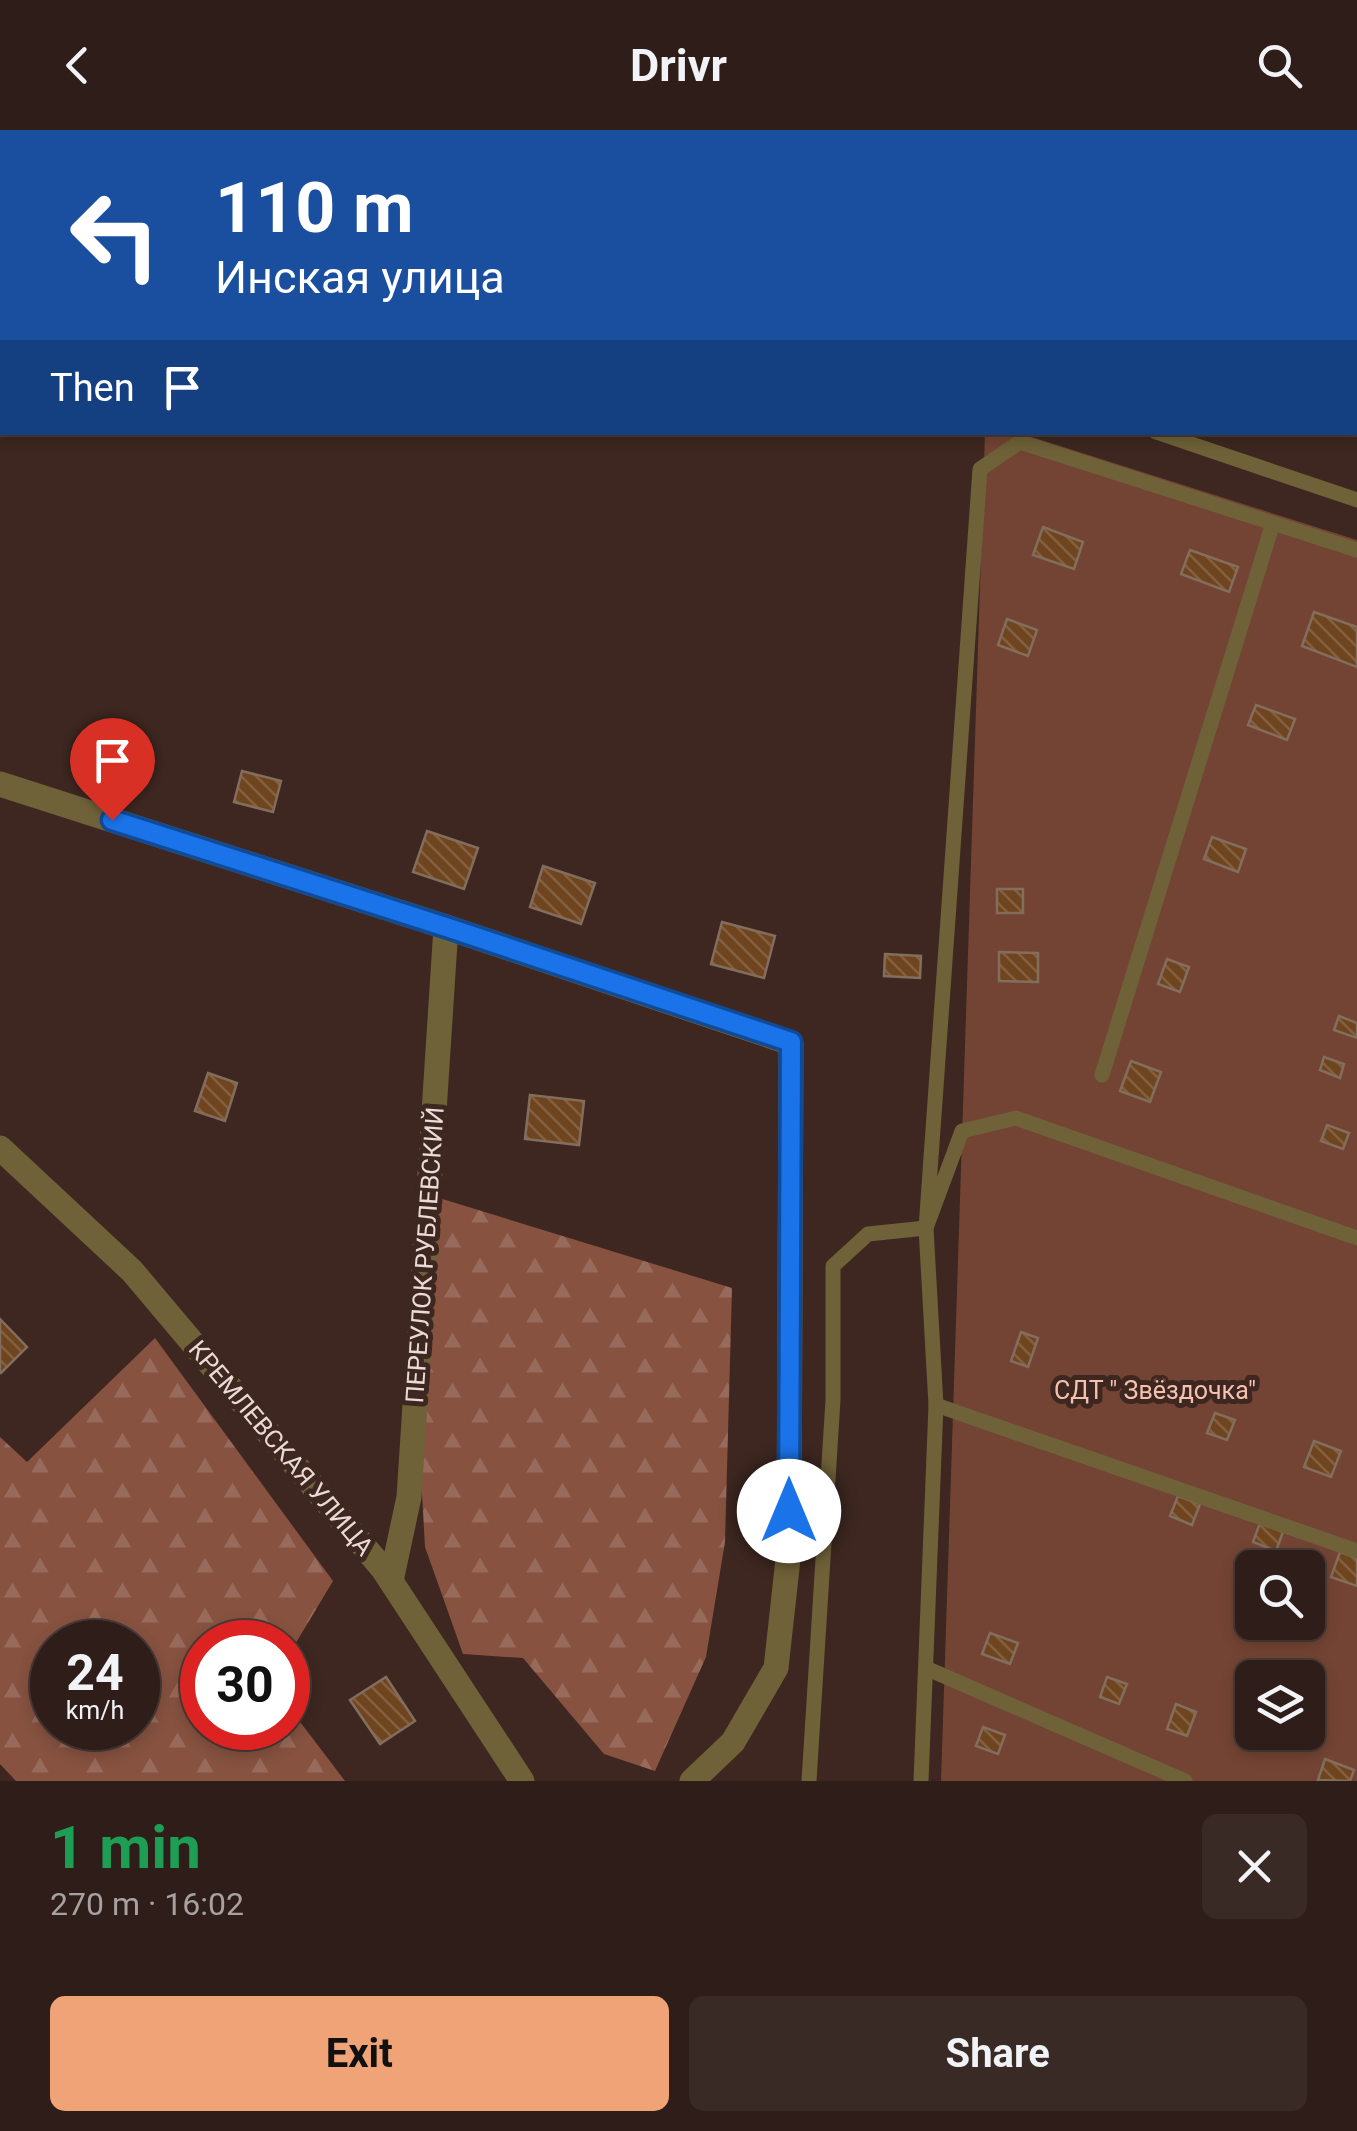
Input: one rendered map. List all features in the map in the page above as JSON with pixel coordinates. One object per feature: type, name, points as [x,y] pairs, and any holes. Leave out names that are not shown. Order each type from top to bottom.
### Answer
[{"type":"street","points":[[0,784],[791,1042],[789,1550],[776,1668],[732,1742],[692,1781]]},
{"type":"street","name":"ПЕРЕУЛОК РУБЛЕВСКИЙ","points":[[391,1581],[409,1497],[446,927]]},
{"type":"street","name":"КРЕМЛЕВСКАЯ УЛИЦА","points":[[0,1148],[132,1271],[391,1581],[522,1781]]},
{"type":"lane","points":[[1165,435],[1357,500]]},
{"type":"lane","points":[[921,1781],[936,1406],[926,1228],[980,469],[1020,442],[1357,550]]},
{"type":"lane","points":[[1102,1075],[1273,523]]},
{"type":"lane","points":[[926,1228],[962,1131],[1016,1118],[1357,1238]]},
{"type":"lane","points":[[808,1781],[833,1400],[833,1266],[868,1234],[926,1228]]},
{"type":"lane","points":[[936,1406],[1357,1550]]},
{"type":"lane","points":[[928,1669],[1185,1781]]},
{"type":"green space","name":"СДТ \" Звёздочка\"","points":[[985,435],[1025,435],[1357,540],[1357,1781],[941,1781]]},
{"type":"green space","points":[[436,1197],[732,1288],[725,1542],[706,1657],[655,1771],[604,1754],[523,1658],[463,1654],[425,1547],[416,1384]]},
{"type":"green space","points":[[155,1338],[333,1581],[310,1620],[180,1620],[180,1750],[310,1750],[310,1735],[345,1781],[16,1781],[0,1764],[0,1437],[27,1462]]},
{"type":"building","points":[[1043,527],[1083,542],[1074,569],[1033,555]]},
{"type":"building","points":[[1190,550],[1238,567],[1229,592],[1181,574]]},
{"type":"building","points":[[1314,612],[1357,627],[1357,667],[1302,646]]},
{"type":"building","points":[[1007,619],[1037,630],[1028,656],[998,645]]},
{"type":"building","points":[[1256,705],[1295,719],[1287,740],[1248,725]]},
{"type":"building","points":[[242,771],[281,781],[273,812],[234,802]]},
{"type":"building","points":[[427,831],[478,848],[464,889],[413,872]]},
{"type":"building","points":[[1212,837],[1246,849],[1238,872],[1204,859]]},
{"type":"building","points":[[543,866],[595,883],[581,924],[530,907]]},
{"type":"building","points":[[997,889],[1023,889],[1023,913],[997,913]]},
{"type":"building","points":[[722,922],[775,936],[764,978],[711,964]]},
{"type":"building","points":[[999,952],[1038,953],[1038,982],[999,981]]},
{"type":"building","points":[[885,954],[921,956],[920,978],[884,976]]},
{"type":"building","points":[[1167,959],[1189,967],[1180,992],[1158,984]]},
{"type":"building","points":[[1339,1016],[1357,1023],[1357,1038],[1334,1030]]},
{"type":"building","points":[[1324,1057],[1344,1064],[1340,1078],[1320,1070]]},
{"type":"building","points":[[1131,1061],[1161,1072],[1150,1102],[1120,1091]]},
{"type":"building","points":[[208,1073],[237,1083],[225,1121],[195,1111]]},
{"type":"building","points":[[530,1095],[584,1101],[579,1145],[525,1139]]},
{"type":"building","points":[[1327,1125],[1349,1133],[1343,1149],[1321,1141]]},
{"type":"building","points":[[0,1319],[27,1347],[1,1373],[0,1372]]},
{"type":"building","points":[[1021,1332],[1038,1338],[1028,1367],[1011,1361]]},
{"type":"building","points":[[1215,1413],[1235,1420],[1227,1440],[1207,1433]]},
{"type":"building","points":[[1314,1441],[1341,1451],[1331,1477],[1304,1467]]},
{"type":"building","points":[[1178,1496],[1200,1504],[1192,1525],[1170,1516]]},
{"type":"building","points":[[1260,1523],[1283,1532],[1276,1550],[1253,1542]]},
{"type":"building","points":[[1340,1552],[1357,1558],[1357,1586],[1331,1577]]},
{"type":"building","points":[[990,1633],[1018,1643],[1010,1664],[982,1654]]},
{"type":"building","points":[[386,1677],[415,1721],[380,1744],[350,1700]]},
{"type":"building","points":[[1107,1677],[1127,1684],[1119,1704],[1100,1697]]},
{"type":"building","points":[[1176,1704],[1196,1712],[1187,1736],[1167,1729]]},
{"type":"building","points":[[983,1727],[1005,1735],[998,1754],[976,1746]]},
{"type":"building","points":[[1325,1759],[1354,1770],[1350,1781],[1318,1780]]},
{"type":"route","points":[[112,820],[791,1042],[789,1511]]}]
